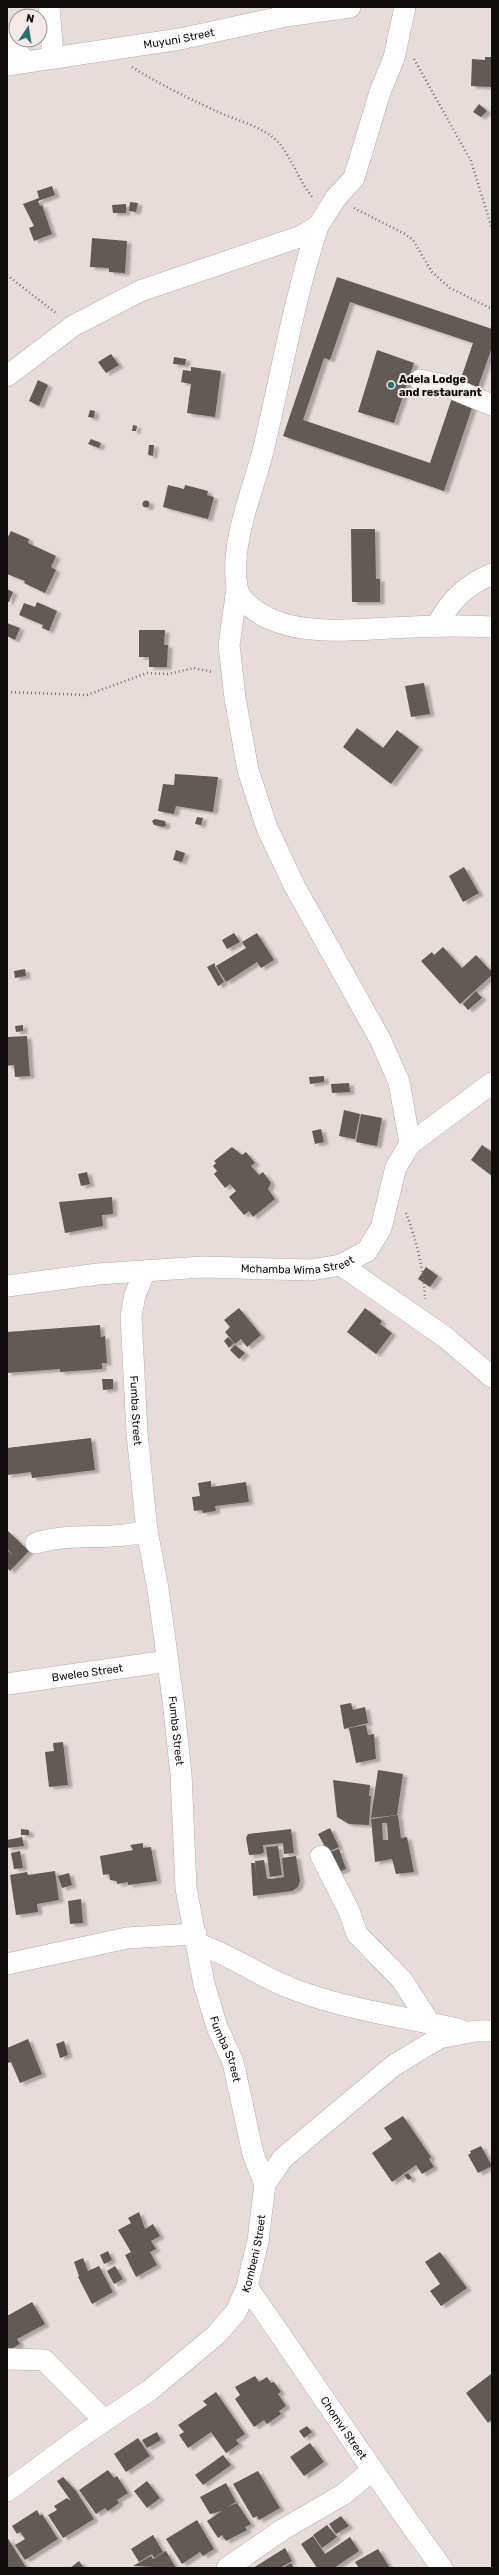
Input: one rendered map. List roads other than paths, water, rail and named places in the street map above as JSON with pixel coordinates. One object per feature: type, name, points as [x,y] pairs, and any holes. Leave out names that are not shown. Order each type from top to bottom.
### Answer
[{"type":"street","points":[[49,7],[53,57]]},
{"type":"street","name":"Muyuni Street","points":[[16,63],[180,39],[286,16],[350,7]]},
{"type":"street","points":[[7,376],[73,326],[140,291],[302,236],[326,212],[354,178],[380,92],[394,58],[405,7]]},
{"type":"street","points":[[7,37],[16,63]]},
{"type":"street","points":[[326,212],[305,265],[264,447],[239,537],[235,572],[237,589],[229,645],[232,676],[248,770],[267,828],[295,887],[380,1038],[399,1082],[410,1144]]},
{"type":"street","points":[[420,380],[444,385],[492,405]]},
{"type":"street","points":[[437,626],[455,596],[476,581],[492,574]]},
{"type":"street","points":[[237,589],[251,608],[268,618],[312,629],[437,626],[492,627]]},
{"type":"street","name":"Mchamba Wima Street","points":[[7,1286],[98,1274],[203,1267],[311,1270],[341,1264],[367,1251],[381,1228],[391,1182],[396,1167],[410,1144],[492,1083]]},
{"type":"street","points":[[341,1264],[425,1323],[492,1377]]},
{"type":"street","name":"Fumba Street","points":[[145,1271],[135,1295],[132,1316],[137,1433],[147,1531],[158,1589],[168,1661],[180,1774],[186,1888],[197,1939],[204,1984],[217,2027],[233,2062],[253,2154],[265,2184]]},
{"type":"street","points":[[36,1543],[68,1536],[117,1537],[147,1531]]},
{"type":"street","name":"Bweleo Street","points":[[7,1684],[168,1661]]},
{"type":"street","points":[[321,1856],[349,1911],[357,1934],[402,1980],[429,2022]]},
{"type":"street","points":[[7,1964],[127,1938],[197,1939],[232,1958],[257,1974],[294,1990],[334,2002],[471,2032]]},
{"type":"street","name":"Kombeni Street","points":[[7,2491],[104,2420],[150,2390],[216,2335],[236,2312],[247,2287],[258,2241],[265,2184],[283,2158],[393,2066],[439,2038],[471,2032],[492,2031]]},
{"type":"street","name":"Chomvi Street","points":[[247,2287],[300,2361],[371,2470],[442,2568]]},
{"type":"street","points":[[7,2359],[44,2360],[104,2420]]},
{"type":"street","points":[[232,2566],[282,2530],[344,2494],[371,2470]]},
{"type":"place","name":"Adela Lodge and restaurant","points":[[391,385]]}]
